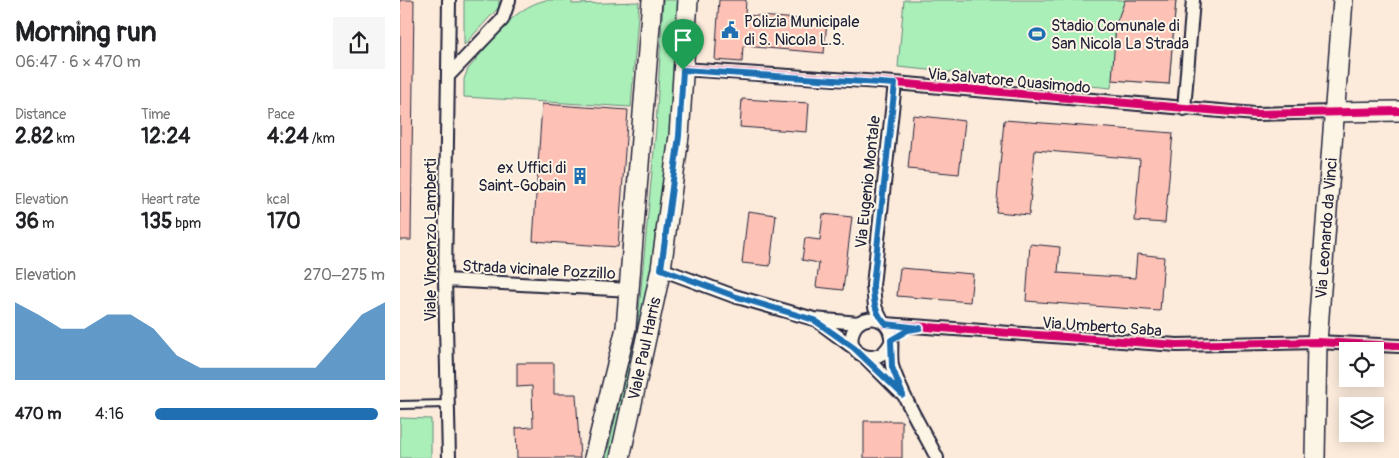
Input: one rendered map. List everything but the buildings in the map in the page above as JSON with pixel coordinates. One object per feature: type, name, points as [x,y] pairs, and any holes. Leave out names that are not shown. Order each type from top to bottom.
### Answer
[{"type":"street","name":"Viale Vincenzo Lamberti","points":[[448,458],[445,280],[449,0]]},
{"type":"street","points":[[448,76],[502,20],[509,0]]},
{"type":"street","name":"Viale Paul Harris","points":[[594,458],[626,328],[631,290],[652,0]]},
{"type":"street","name":"Viale Paul Harris","points":[[620,458],[661,269],[679,136],[688,0]]},
{"type":"street","points":[[1184,109],[1193,0]]},
{"type":"street","name":"Via Leonardo da Vinci","points":[[1315,458],[1317,342],[1343,0]]},
{"type":"street","name":"Via Salvatore Quasimodo","points":[[683,70],[895,84],[1255,114],[1333,112]]},
{"type":"street","name":"Via Eugenio Montale","points":[[884,323],[875,307],[873,285],[895,84]]},
{"type":"street","points":[[1333,112],[1399,111]]},
{"type":"street","points":[[661,269],[734,296],[814,320],[861,322],[876,319],[884,323],[890,331],[892,367],[903,395],[937,458]]},
{"type":"street","name":"Strada vicinale Pozzillo","points":[[445,280],[631,290]]},
{"type":"street","name":"Via Eugenio Montale","points":[[861,322],[873,285]]},
{"type":"street","points":[[814,320],[859,352],[903,395]]},
{"type":"street","points":[[859,352],[852,335],[861,322]]},
{"type":"street","name":"Via Umberto Saba","points":[[884,323],[920,328],[1176,345],[1317,342],[1399,346]]},
{"type":"street","name":"Via Umberto Saba","points":[[891,342],[908,330],[920,328]]},
{"type":"street","points":[[859,352],[876,357],[882,355],[891,342]]},
{"type":"lane","points":[[400,405],[448,404]]},
{"type":"green space","points":[[464,0],[499,0],[499,7],[464,45]]},
{"type":"green space","points":[[546,0],[572,0],[572,4],[639,2],[631,107],[464,97],[464,79],[468,69],[493,38],[522,11]]},
{"type":"green space","points":[[663,0],[680,0],[676,91],[659,237],[614,458],[606,458],[638,321],[656,128]]},
{"type":"green space","name":"Stadio Comunale di San Nicola La Strada","points":[[904,0],[1176,0],[1169,84],[1112,80],[1111,88],[898,67]]},
{"type":"green space","points":[[400,418],[431,419],[431,458],[400,458]]},
{"type":"cycle path","points":[[683,69],[895,83],[1255,114],[1399,111]]},
{"type":"cycle path","points":[[885,324],[1177,345],[1317,342],[1399,346]]},
{"type":"place","name":"Polizia Municipale di S. Nicola L.S.","points":[[730,30]]},
{"type":"place","name":"Stadio Comunale di San Nicola La Strada","points":[[1037,34]]},
{"type":"place","name":"ex Uffici di Saint-Gobain","points":[[580,176]]},
{"type":"route","points":[[683,70],[895,84],[873,298],[882,321],[886,324],[920,328],[908,330],[891,340],[892,367],[903,395],[864,356],[837,334],[814,320],[695,283],[661,269],[679,136],[683,70]]}]
